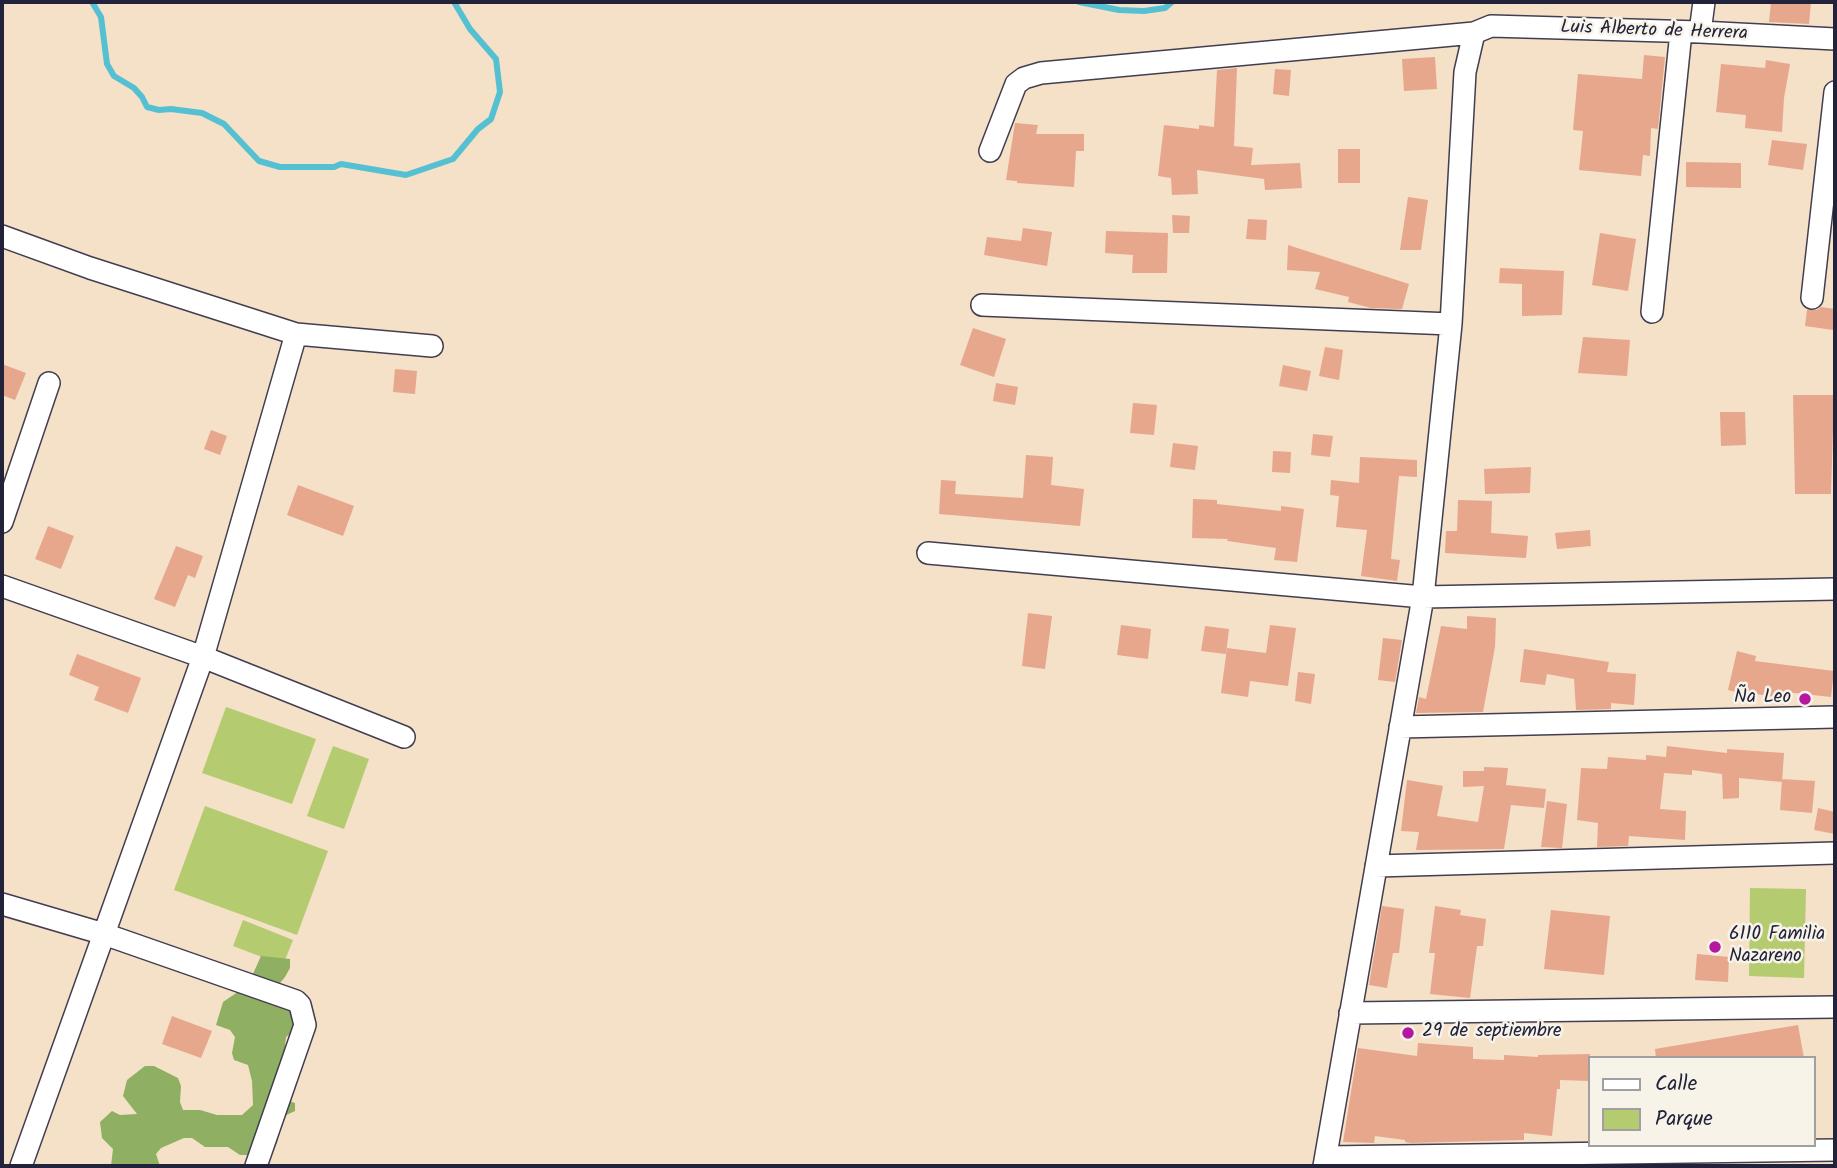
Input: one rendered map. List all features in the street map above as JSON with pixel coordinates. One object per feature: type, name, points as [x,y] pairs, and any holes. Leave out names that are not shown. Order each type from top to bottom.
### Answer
[{"type":"street","points":[[1652,312],[1691,32],[1704,2]]},
{"type":"street","name":"Luis Alberto de Herrera","points":[[990,151],[1016,85],[1032,74],[1474,33],[1491,26],[1835,39]]},
{"type":"street","points":[[1474,33],[1465,72],[1451,324],[1423,597],[1325,1161],[1835,1150]]},
{"type":"street","points":[[1811,298],[1835,92]]},
{"type":"street","points":[[2,236],[90,268],[296,334],[432,346]]},
{"type":"street","points":[[982,305],[1451,324]]},
{"type":"street","points":[[21,1166],[203,657],[296,334]]},
{"type":"street","points":[[2,522],[49,383]]},
{"type":"street","points":[[928,553],[1423,597],[1835,589]]},
{"type":"street","points":[[2,586],[203,657],[404,737]]},
{"type":"street","points":[[1400,727],[1835,717]]},
{"type":"street","points":[[1376,866],[1835,853]]},
{"type":"street","points":[[2,904],[104,934],[296,1001],[300,1005],[305,1025],[256,1166]]},
{"type":"street","points":[[1350,1013],[1835,1007]]},
{"type":"green space","points":[[226,707],[316,739],[292,804],[202,773]]},
{"type":"green space","points":[[333,746],[369,759],[344,829],[307,816]]},
{"type":"green space","points":[[205,806],[328,851],[297,935],[174,890]]},
{"type":"green space","points":[[1750,888],[1806,889],[1804,978],[1749,976]]},
{"type":"green space","points":[[243,920],[293,940],[283,965],[233,946]]},
{"type":"green space","points":[[261,956],[290,959],[290,968],[275,989],[293,1005],[297,1029],[286,1037],[285,1045],[290,1052],[281,1098],[295,1103],[295,1111],[282,1117],[278,1123],[278,1140],[272,1155],[240,1155],[228,1147],[205,1147],[192,1138],[184,1138],[161,1148],[156,1154],[160,1166],[111,1166],[113,1149],[102,1138],[100,1122],[112,1111],[120,1115],[137,1114],[123,1096],[127,1080],[145,1066],[154,1066],[178,1078],[183,1110],[200,1110],[217,1115],[242,1115],[253,1105],[248,1065],[234,1060],[232,1053],[235,1037],[230,1030],[216,1025],[223,1002],[248,985]]},
{"type":"building","points":[[1771,2],[1811,2],[1809,24],[1769,22]]},
{"type":"building","points":[[1644,55],[1665,57],[1658,129],[1651,128],[1650,156],[1643,155],[1641,176],[1579,170],[1583,131],[1573,130],[1578,74],[1642,79]]},
{"type":"building","points":[[1435,57],[1437,89],[1404,91],[1402,59]]},
{"type":"building","points":[[1766,60],[1790,64],[1782,132],[1745,128],[1746,115],[1716,112],[1721,64],[1765,68]]},
{"type":"building","points":[[1237,68],[1234,146],[1253,148],[1251,165],[1300,163],[1302,188],[1265,190],[1264,179],[1197,170],[1198,194],[1172,195],[1171,178],[1158,176],[1164,125],[1199,129],[1199,125],[1214,127],[1217,70]]},
{"type":"building","points":[[1275,69],[1291,70],[1289,96],[1273,94]]},
{"type":"building","points":[[1015,123],[1038,125],[1036,134],[1084,134],[1084,151],[1076,151],[1074,187],[1006,180]]},
{"type":"building","points":[[1772,140],[1807,144],[1803,170],[1768,165]]},
{"type":"building","points":[[1338,149],[1360,149],[1360,183],[1338,183]]},
{"type":"building","points":[[1686,162],[1741,163],[1741,188],[1686,187]]},
{"type":"building","points":[[1408,197],[1428,200],[1421,250],[1400,250]]},
{"type":"building","points":[[1172,215],[1190,216],[1189,233],[1173,233]]},
{"type":"building","points":[[1248,219],[1267,220],[1266,240],[1246,239]]},
{"type":"building","points":[[1023,228],[1052,232],[1047,266],[984,255],[987,237],[1021,241]]},
{"type":"building","points":[[1106,231],[1168,233],[1167,273],[1132,273],[1133,255],[1105,253]]},
{"type":"building","points":[[1600,233],[1636,239],[1628,291],[1592,285]]},
{"type":"building","points":[[1288,245],[1409,284],[1402,309],[1371,308],[1348,302],[1349,297],[1315,289],[1320,272],[1287,270]]},
{"type":"building","points":[[1500,268],[1564,271],[1562,315],[1522,316],[1522,284],[1499,283]]},
{"type":"building","points":[[1821,307],[1835,309],[1833,330],[1805,326],[1807,310]]},
{"type":"building","points":[[973,328],[1006,339],[994,377],[960,365]]},
{"type":"building","points":[[1583,337],[1630,340],[1627,376],[1578,373]]},
{"type":"building","points":[[1325,347],[1343,350],[1339,380],[1319,376]]},
{"type":"building","points":[[2,364],[26,373],[15,400],[2,395]]},
{"type":"building","points":[[1283,365],[1311,371],[1307,391],[1279,386]]},
{"type":"building","points":[[395,369],[417,371],[415,394],[393,392]]},
{"type":"building","points":[[996,383],[1018,387],[1015,405],[993,401]]},
{"type":"building","points":[[1793,395],[1834,395],[1831,494],[1795,494]]},
{"type":"building","points":[[1133,403],[1157,405],[1154,435],[1130,433]]},
{"type":"building","points":[[1720,412],[1745,412],[1746,445],[1721,446]]},
{"type":"building","points":[[211,430],[227,436],[220,455],[204,449]]},
{"type":"building","points":[[1313,434],[1333,436],[1330,457],[1311,455]]},
{"type":"building","points":[[1173,443],[1198,446],[1195,470],[1170,467]]},
{"type":"building","points":[[1273,451],[1291,452],[1290,473],[1272,472]]},
{"type":"building","points":[[1026,455],[1053,457],[1051,485],[1084,489],[1080,526],[939,514],[941,480],[956,481],[955,494],[1023,498]]},
{"type":"building","points":[[1360,457],[1417,460],[1417,477],[1399,476],[1391,559],[1400,560],[1397,581],[1361,576],[1367,530],[1336,527],[1339,496],[1330,495],[1331,480],[1359,483]]},
{"type":"building","points":[[1531,467],[1530,493],[1485,494],[1484,469]]},
{"type":"building","points":[[298,485],[354,506],[343,536],[287,515]]},
{"type":"building","points":[[1193,499],[1217,500],[1217,504],[1281,511],[1281,506],[1304,509],[1297,562],[1274,560],[1276,548],[1227,541],[1228,539],[1192,538]]},
{"type":"building","points":[[1458,500],[1492,501],[1491,533],[1528,536],[1526,558],[1445,553],[1446,531],[1457,531]]},
{"type":"building","points":[[48,526],[74,536],[61,569],[35,559]]},
{"type":"building","points":[[1590,530],[1591,546],[1557,549],[1555,533]]},
{"type":"building","points":[[176,546],[203,556],[195,578],[188,575],[175,607],[154,599]]},
{"type":"building","points":[[1028,613],[1052,616],[1045,669],[1022,666]]},
{"type":"building","points":[[1467,616],[1496,618],[1495,647],[1483,712],[1416,713],[1419,697],[1426,699],[1441,626],[1467,629]]},
{"type":"building","points":[[1121,625],[1151,629],[1148,659],[1117,655]]},
{"type":"building","points":[[1270,625],[1296,628],[1288,686],[1250,681],[1248,697],[1221,693],[1227,648],[1266,653]]},
{"type":"building","points":[[1205,626],[1229,629],[1226,654],[1201,651]]},
{"type":"building","points":[[1383,638],[1402,640],[1395,682],[1378,680]]},
{"type":"building","points":[[1524,649],[1609,662],[1607,672],[1636,674],[1634,705],[1611,703],[1611,709],[1576,710],[1574,679],[1547,674],[1545,685],[1520,682]]},
{"type":"building","points":[[1737,651],[1756,656],[1755,661],[1834,671],[1831,697],[1785,692],[1784,698],[1747,695],[1728,690]]},
{"type":"building","points":[[77,654],[141,678],[128,713],[94,700],[99,687],[69,675]]},
{"type":"building","points":[[1298,672],[1315,674],[1311,704],[1295,701]]},
{"type":"building","points":[[1667,746],[1727,753],[1727,749],[1784,753],[1782,782],[1739,778],[1739,798],[1723,799],[1722,774],[1692,770],[1692,775],[1664,773],[1660,809],[1686,811],[1685,840],[1629,836],[1628,846],[1597,847],[1598,823],[1577,820],[1581,768],[1607,769],[1608,757],[1646,760],[1646,755],[1666,757]]},
{"type":"building","points":[[1484,767],[1508,768],[1506,785],[1546,789],[1544,808],[1511,805],[1504,849],[1416,850],[1419,832],[1401,831],[1407,780],[1443,786],[1437,816],[1478,822],[1484,786],[1463,787],[1463,771],[1484,771]]},
{"type":"building","points":[[1782,779],[1815,781],[1812,813],[1780,810]]},
{"type":"building","points":[[1547,801],[1567,804],[1562,848],[1541,847]]},
{"type":"building","points":[[1818,808],[1835,812],[1835,834],[1814,830]]},
{"type":"building","points":[[1382,906],[1404,909],[1399,953],[1393,953],[1387,988],[1369,985]]},
{"type":"building","points":[[1435,906],[1461,910],[1460,915],[1486,919],[1483,946],[1477,946],[1470,998],[1430,994],[1435,953],[1429,953]]},
{"type":"building","points":[[1551,910],[1610,916],[1604,975],[1544,969]]},
{"type":"building","points":[[1697,954],[1729,957],[1728,982],[1695,980]]},
{"type":"building","points":[[172,1016],[212,1031],[201,1058],[162,1044]]},
{"type":"building","points":[[1798,1025],[1804,1056],[1656,1056],[1655,1049]]},
{"type":"building","points":[[1418,1043],[1473,1047],[1473,1059],[1504,1060],[1504,1055],[1538,1057],[1590,1054],[1588,1081],[1560,1080],[1552,1136],[1524,1133],[1524,1140],[1411,1143],[1375,1136],[1374,1143],[1343,1142],[1358,1048],[1417,1056]]},
{"type":"waterway","points":[[92,2],[101,17],[107,64],[114,76],[134,88],[147,107],[202,113],[224,124],[259,161],[280,167],[334,167],[341,164],[406,175],[453,159],[478,129],[491,119],[500,92],[496,59],[470,29],[454,2]]},
{"type":"waterway","points":[[1079,2],[1119,10],[1144,11],[1165,8],[1172,2]]},
{"type":"place","name":"Ña Leo","points":[[1805,699]]},
{"type":"place","name":"6110 Familia Nazareno","points":[[1715,947]]},
{"type":"place","name":"29 de septiembre","points":[[1408,1033]]}]
